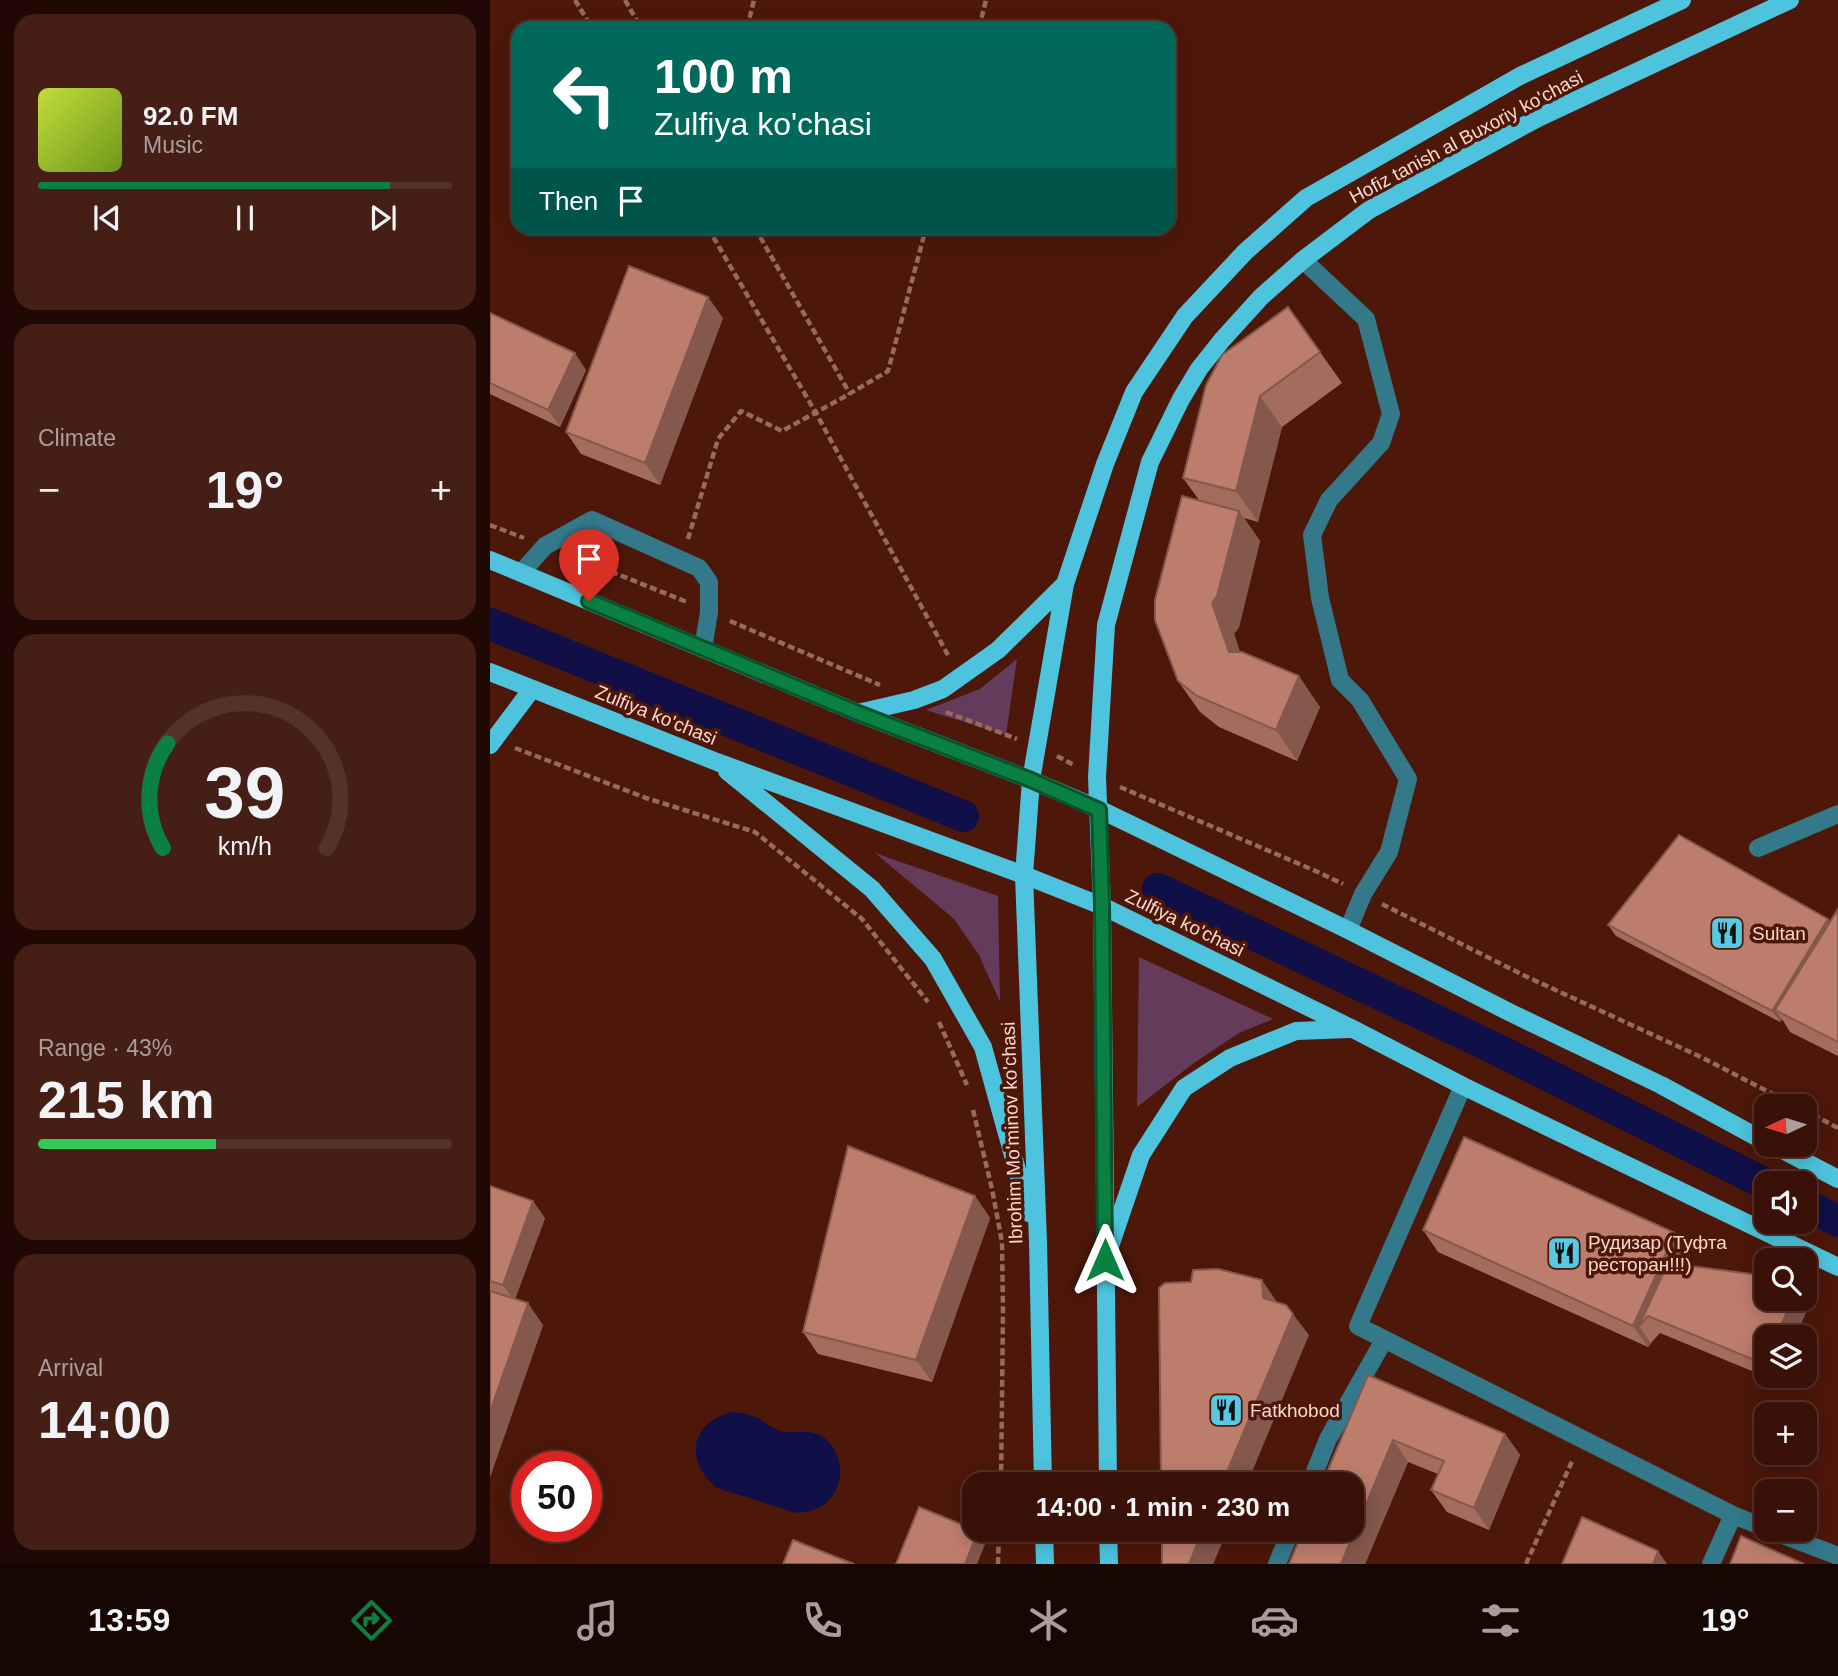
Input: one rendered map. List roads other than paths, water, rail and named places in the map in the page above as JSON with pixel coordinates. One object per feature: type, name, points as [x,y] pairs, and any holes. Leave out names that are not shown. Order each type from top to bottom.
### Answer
[{"type":"main road","name":"Hofiz tanish al Buxoriy ko'chasi","points":[[1031,780],[1065,584],[1105,464],[1134,392],[1185,316],[1245,252],[1306,198],[1520,76],[1682,0]]},
{"type":"main road","name":"Hofiz tanish al Buxoriy ko'chasi","points":[[1099,810],[1097,777],[1106,625],[1150,462],[1181,399],[1199,369],[1222,340],[1261,297],[1303,260],[1369,210],[1538,118],[1790,0]]},
{"type":"main road","points":[[490,560],[1099,810],[1661,1085],[1754,1135]]},
{"type":"main road","points":[[858,713],[914,700],[943,689],[998,650],[1065,584]]},
{"type":"main road","name":"Zulfiya ko'chasi","points":[[491,674],[1102,906],[1463,1086],[1838,1267]]},
{"type":"main road","points":[[492,743],[533,689]]},
{"type":"main road","points":[[717,762],[872,889],[933,958],[984,1047],[1038,1242]]},
{"type":"main road","name":"Ibrohim Mo'minov ko'chasi","points":[[1031,780],[1024,875],[1038,1242],[1043,1472]]},
{"type":"main road","points":[[1099,810],[1108,1472]]},
{"type":"main road","points":[[1105,1260],[1141,1155],[1184,1088],[1230,1058],[1296,1031],[1353,1029]]},
{"type":"main road","points":[[1796,1157],[1838,1179]]},
{"type":"main road","points":[[1044,1542],[1045,1564]]},
{"type":"main road","points":[[1108,1542],[1109,1564]]},
{"type":"street","points":[[1303,260],[1366,319],[1391,414],[1381,443],[1329,500],[1312,535],[1320,598],[1340,680],[1360,701],[1408,779],[1390,852],[1363,894],[1348,930]]},
{"type":"street","points":[[521,573],[545,546],[592,520],[699,568],[709,582],[709,612],[703,649]]},
{"type":"street","points":[[1759,848],[1838,814]]},
{"type":"street","points":[[1463,1086],[1358,1326],[1754,1523]]},
{"type":"street","points":[[1315,1472],[1328,1439],[1384,1340]]},
{"type":"street","points":[[1711,1564],[1733,1515]]},
{"type":"street","points":[[1277,1564],[1286,1542]]},
{"type":"street","points":[[1802,1542],[1838,1556]]},
{"type":"waterway","points":[[490,624],[963,816]]},
{"type":"waterway","points":[[1158,889],[1494,1048],[1754,1178]]},
{"type":"waterway","points":[[1817,1210],[1838,1221]]},
{"type":"place","name":"Sultan","points":[[1727,933]]},
{"type":"place","name":"Рудизар (Туфта ресторан!!!)","points":[[1564,1253]]},
{"type":"place","name":"Fatkhobod","points":[[1226,1410]]}]
